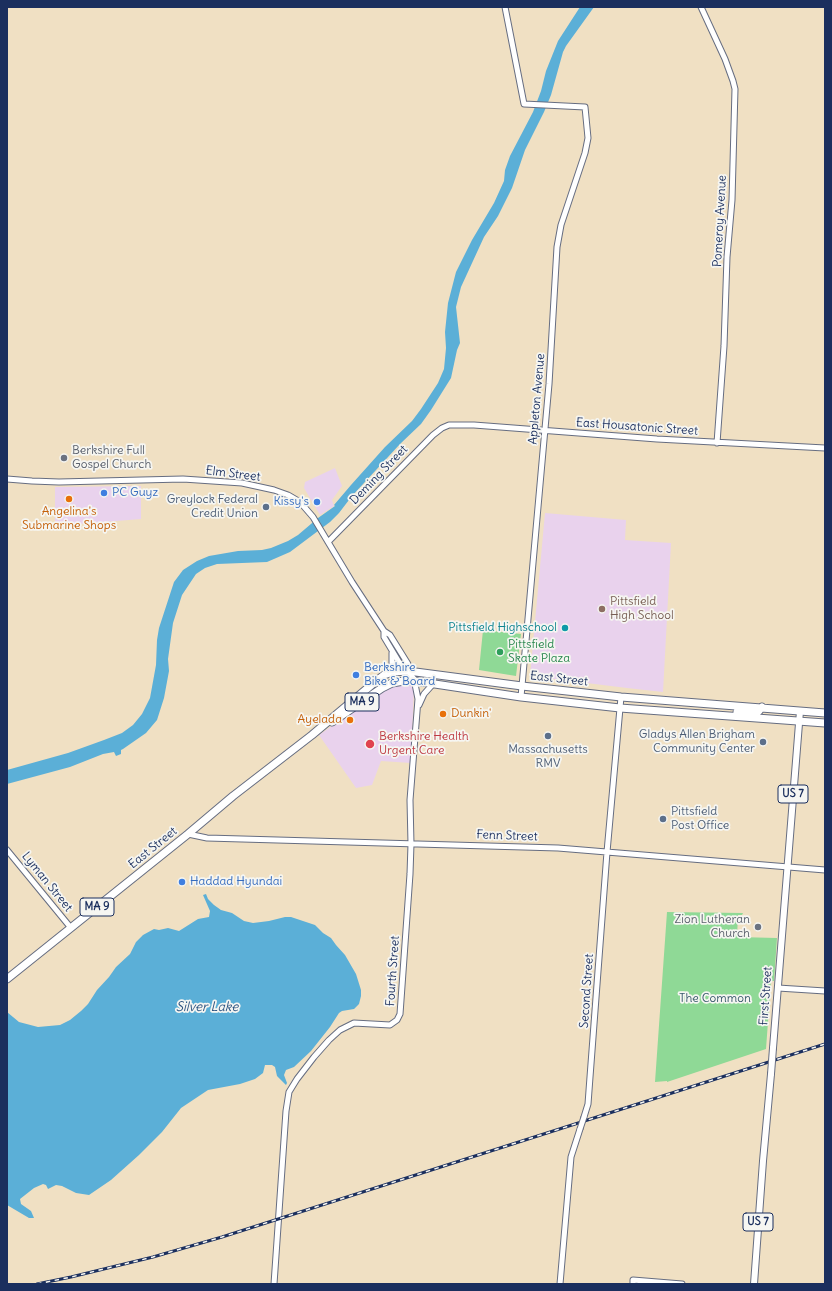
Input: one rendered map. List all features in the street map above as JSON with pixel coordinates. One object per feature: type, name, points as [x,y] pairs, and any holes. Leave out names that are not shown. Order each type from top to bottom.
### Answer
[{"type":"highway","name":"East Street","points":[[7,979],[188,834],[233,796],[312,735],[384,675],[393,672],[408,671],[621,697],[825,713]]},
{"type":"highway","name":"East Street","points":[[312,735],[352,710],[382,688],[399,681],[415,681],[521,697],[620,708],[825,723]]},
{"type":"highway","points":[[732,716],[737,712],[756,713],[759,712],[762,707]]},
{"type":"main road","name":"First Street","points":[[754,1284],[800,711]]},
{"type":"street","name":"Appleton Avenue","points":[[505,7],[524,104],[586,107],[588,138],[587,147],[563,217],[556,247],[550,368],[521,697]]},
{"type":"street","name":"Pomeroy Avenue","points":[[701,7],[725,59],[735,89],[732,200],[727,257],[724,346],[717,442]]},
{"type":"street","name":"East Housatonic Street","points":[[447,425],[825,448]]},
{"type":"street","name":"Deming Street","points":[[328,542],[429,438],[447,425]]},
{"type":"street","name":"Elm Street","points":[[7,479],[53,482],[183,479],[238,483],[274,490],[288,495],[300,502],[313,517],[352,582],[384,631],[390,635],[408,664],[408,671]]},
{"type":"street","name":"Elm Street","points":[[384,631],[384,637],[402,667],[408,671]]},
{"type":"street","points":[[384,675],[392,665],[392,650]]},
{"type":"street","name":"Fourth Street","points":[[274,1284],[288,1094],[293,1084],[310,1062],[340,1030],[348,1025],[356,1023],[390,1025],[394,1024],[398,1019],[400,1009],[411,844],[410,800],[418,699],[415,681],[408,671]]},
{"type":"street","name":"Fourth Street","points":[[417,710],[424,694],[433,684]]},
{"type":"street","name":"Second Street","points":[[560,1284],[570,1161],[589,1097],[607,852],[621,697]]},
{"type":"street","name":"Fenn Street","points":[[188,834],[207,838],[553,848],[825,870]]},
{"type":"street","name":"Lyman Street","points":[[7,850],[71,928]]},
{"type":"street","points":[[778,988],[825,991]]},
{"type":"street","points":[[633,1282],[682,1284]]},
{"type":"shaded area","points":[[335,468],[342,486],[332,500],[334,506],[320,515],[304,488],[305,482]]},
{"type":"shaded area","points":[[141,486],[141,519],[55,526],[55,487]]},
{"type":"shaded area","name":"Pittsfield High School","points":[[545,513],[626,520],[625,540],[671,543],[663,692],[530,676]]},
{"type":"shaded area","points":[[405,683],[414,686],[411,763],[381,761],[372,785],[356,788],[319,735],[387,688]]},
{"type":"green space","name":"Pittsfield Skate Plaza","points":[[483,630],[521,634],[516,676],[479,670]]},
{"type":"green space","name":"The Common","points":[[667,912],[743,913],[742,915],[738,915],[737,937],[777,938],[774,981],[771,981],[766,1049],[667,1082],[655,1082]]},
{"type":"water","points":[[580,7],[594,7],[563,52],[551,95],[525,150],[512,188],[498,216],[484,237],[461,287],[456,307],[460,343],[451,378],[421,424],[400,444],[330,522],[290,552],[267,562],[217,564],[205,568],[196,574],[182,595],[173,623],[168,659],[169,671],[164,698],[157,720],[146,733],[121,750],[121,754],[116,756],[114,752],[103,754],[70,767],[7,784],[7,770],[68,753],[122,733],[133,725],[142,714],[150,698],[156,665],[159,628],[174,582],[183,570],[197,561],[209,556],[238,551],[271,548],[298,535],[335,506],[334,505],[351,485],[385,447],[412,421],[421,409],[438,383],[444,369],[446,348],[445,332],[448,303],[456,272],[472,240],[494,203],[504,181],[505,170],[510,156],[533,112],[541,91],[546,71],[558,41]]},
{"type":"water","name":"Silver Lake","points":[[206,894],[208,899],[221,910],[232,913],[244,921],[253,923],[291,917],[315,925],[331,938],[345,955],[356,974],[361,990],[359,1004],[354,1009],[339,1013],[311,1051],[294,1067],[286,1070],[284,1075],[287,1083],[286,1085],[277,1076],[275,1067],[272,1065],[265,1065],[263,1073],[255,1079],[240,1084],[208,1090],[181,1108],[162,1132],[139,1155],[111,1180],[89,1195],[76,1193],[62,1186],[56,1185],[48,1189],[46,1185],[43,1184],[34,1188],[20,1199],[21,1204],[31,1211],[34,1218],[29,1218],[7,1205],[7,1012],[19,1022],[38,1027],[60,1025],[70,1020],[88,1004],[97,990],[116,967],[130,954],[136,942],[143,935],[154,929],[159,930],[168,928],[179,931],[198,919],[209,917],[210,911],[203,895]]},
{"type":"railway","points":[[37,1284],[153,1257],[222,1237],[825,1044]]},
{"type":"place","name":"Berkshire Full Gospel Church","points":[[64,458]]},
{"type":"place","name":"PC Guyz","points":[[104,493]]},
{"type":"place","name":"Angelina's Submarine Shops","points":[[69,499]]},
{"type":"place","name":"Kissy's","points":[[317,502]]},
{"type":"place","name":"Greylock Federal Credit Union","points":[[266,507]]},
{"type":"place","name":"Pittsfield High School","points":[[602,609]]},
{"type":"place","name":"Pittsfield Highschool","points":[[565,628]]},
{"type":"place","name":"Pittsfield Skate Plaza","points":[[500,652]]},
{"type":"place","name":"Berkshire Bike & Board","points":[[356,675]]},
{"type":"place","name":"Dunkin'","points":[[443,714]]},
{"type":"place","name":"Ayelada","points":[[350,720]]},
{"type":"place","name":"Massachusetts RMV","points":[[548,736]]},
{"type":"place","name":"Gladys Allen Brigham Community Center","points":[[763,742]]},
{"type":"place","name":"Berkshire Health Urgent Care","points":[[370,744]]},
{"type":"place","name":"Pittsfield Post Office","points":[[663,819]]},
{"type":"place","name":"Haddad Hyundai","points":[[182,882]]},
{"type":"place","name":"Zion Lutheran Church","points":[[758,927]]}]
